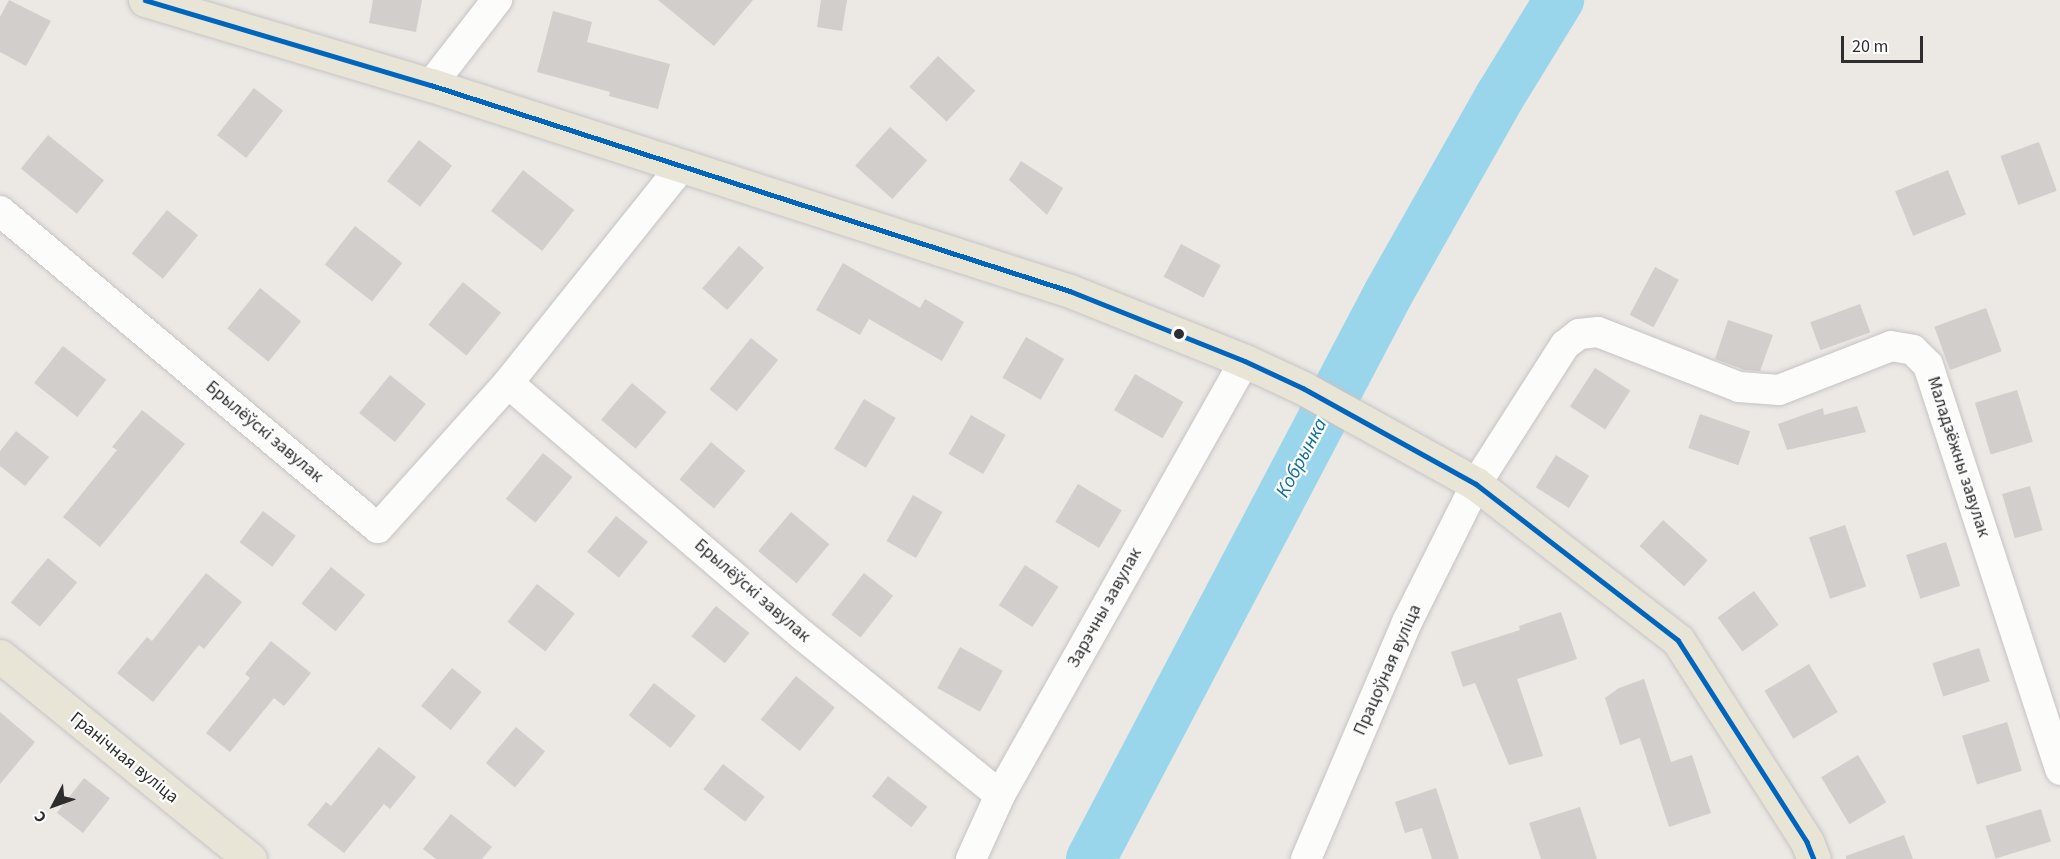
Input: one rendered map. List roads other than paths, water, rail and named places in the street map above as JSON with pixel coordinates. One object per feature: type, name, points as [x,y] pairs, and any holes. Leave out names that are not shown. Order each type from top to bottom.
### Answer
[{"type":"main road","points":[[145,0],[431,85],[1070,291],[1245,361],[1303,388],[1476,484],[1678,640],[1807,842],[1814,859]]},
{"type":"main road","name":"Гранічная вуліца","points":[[0,656],[250,859]]},
{"type":"street","points":[[431,85],[497,0]]},
{"type":"street","name":"Брылёўскі завулак","points":[[0,211],[378,528],[508,383],[682,166]]},
{"type":"street","name":"Маладзёжны завулак","points":[[1476,484],[1565,345],[1579,334],[1598,332],[1739,387],[1779,390],[1891,346],[1913,350],[1928,365],[2060,770]]},
{"type":"street","name":"Зарэчны завулак","points":[[971,859],[1000,795],[1245,361]]},
{"type":"street","name":"Брылёўскі завулак","points":[[508,383],[801,634],[1000,795]]},
{"type":"street","name":"Працоўная вуліца","points":[[1306,859],[1407,622],[1476,484]]},
{"type":"waterway","name":"Кобрынка","points":[[1091,859],[1388,294],[1500,96],[1559,0]]}]
